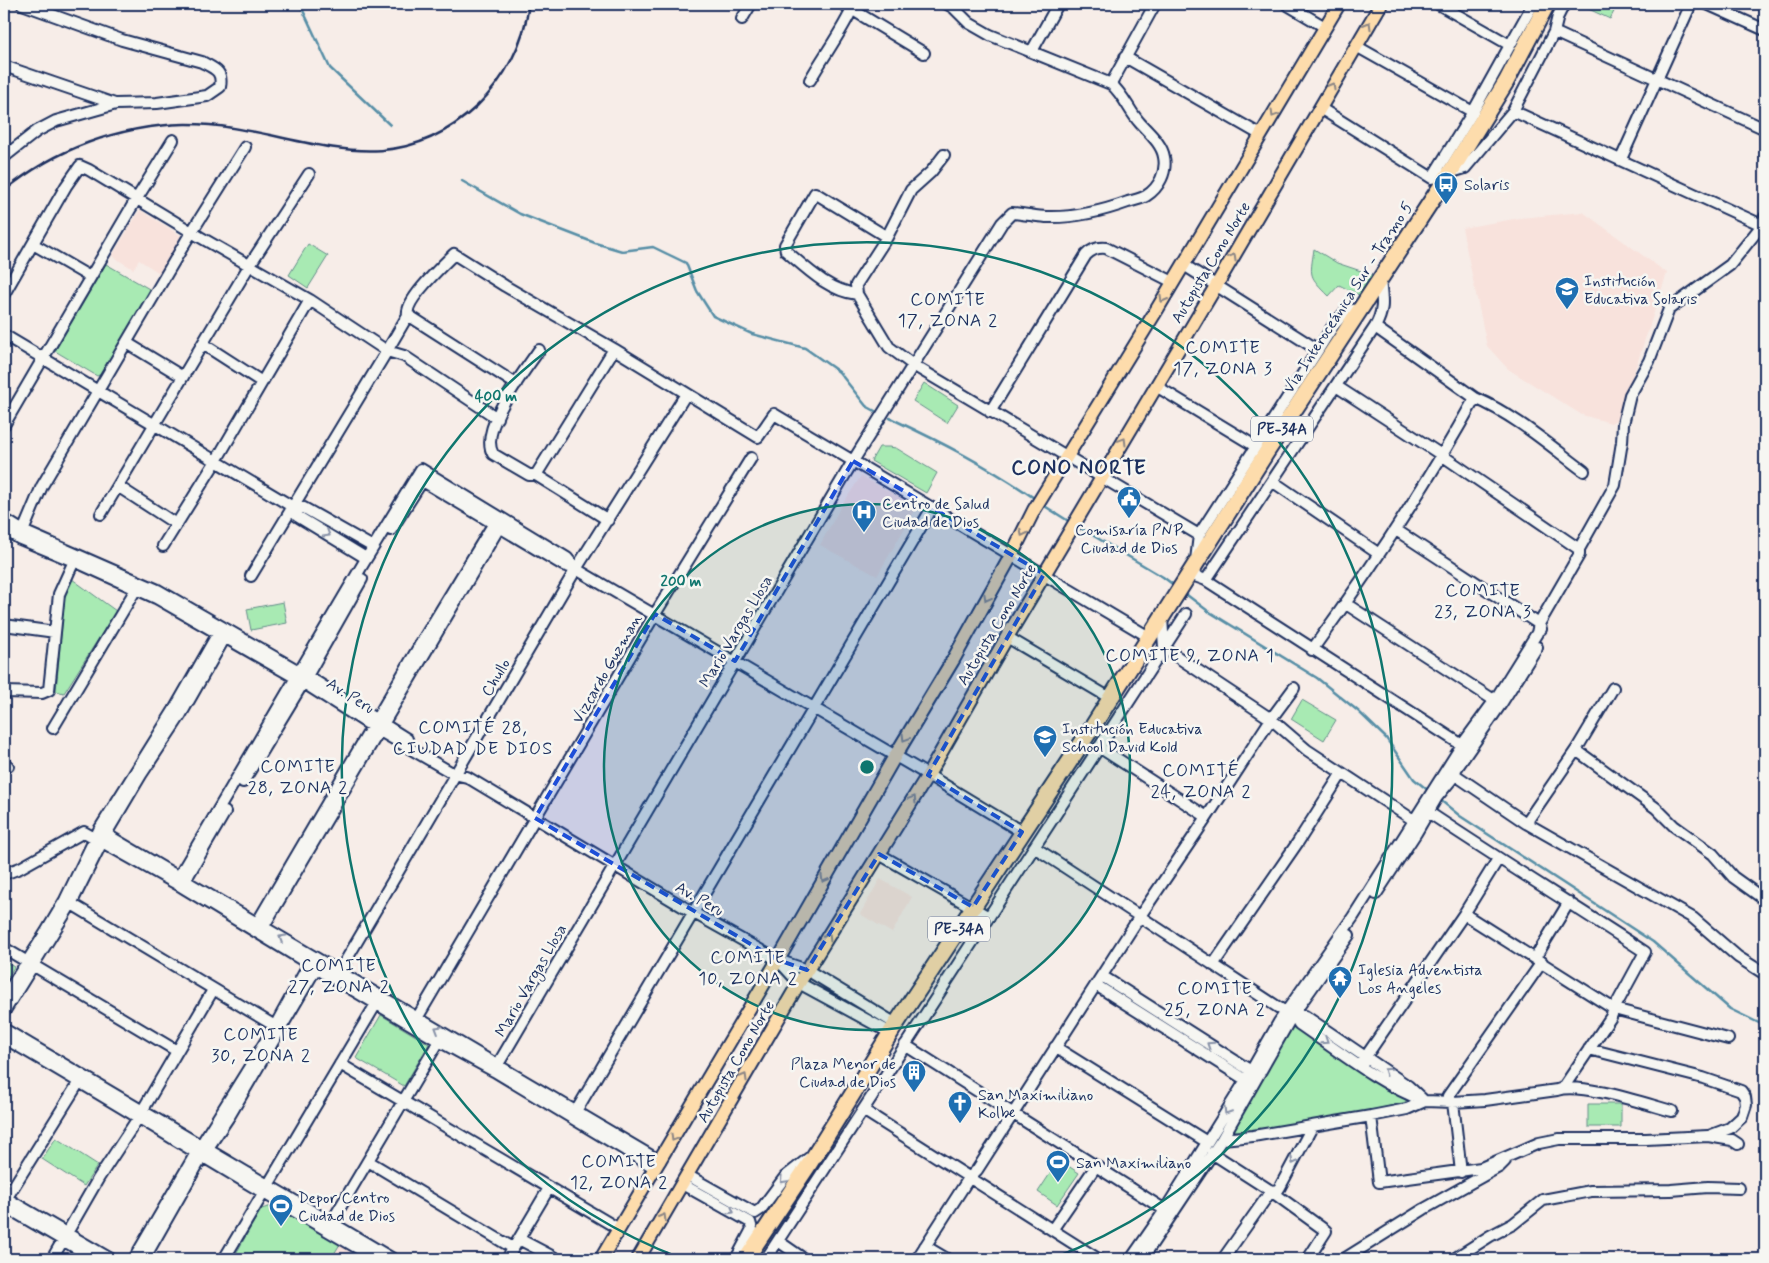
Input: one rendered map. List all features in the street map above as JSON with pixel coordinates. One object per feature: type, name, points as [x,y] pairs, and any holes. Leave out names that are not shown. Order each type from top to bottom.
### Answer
[{"type":"highway","name":"Vía Interoceánica Sur - Tramo 5","points":[[746,1259],[1110,698],[1359,309],[1451,171],[1506,82],[1547,4]]},
{"type":"main road","name":"Autopista Cono Norte","points":[[601,1259],[658,1165],[895,756],[953,660],[1046,489],[1184,265],[1339,4]]},
{"type":"main road","name":"Autopista Cono Norte","points":[[638,1259],[799,983],[928,775],[1044,574],[1381,4]]},
{"type":"street","points":[[4,157],[37,131],[56,121],[116,104],[157,103],[208,96],[220,87],[222,80],[214,68],[202,62],[122,40],[22,4]]},
{"type":"street","points":[[742,19],[751,4]]},
{"type":"street","points":[[843,4],[853,6],[924,53]]},
{"type":"street","points":[[1032,51],[1058,4]]},
{"type":"street","points":[[953,5],[968,23],[1067,67],[1111,84],[1155,4]]},
{"type":"street","points":[[1286,4],[1325,27]]},
{"type":"street","points":[[1438,4],[1510,45]]},
{"type":"street","points":[[1432,178],[1473,112],[1533,4]]},
{"type":"street","points":[[1432,178],[1465,168],[1513,111],[1554,32],[1558,16],[1564,4]]},
{"type":"street","points":[[1621,160],[1691,4]]},
{"type":"street","points":[[1707,4],[1765,30]]},
{"type":"street","points":[[810,80],[825,53],[842,30],[853,6]]},
{"type":"street","points":[[1554,32],[1765,129]]},
{"type":"street","points":[[1356,46],[1473,112]]},
{"type":"street","points":[[1125,57],[1261,135]]},
{"type":"street","points":[[4,66],[116,104]]},
{"type":"street","name":"Mario Vargas Llosa","points":[[496,1068],[853,461],[1002,223],[1012,213],[1046,217],[1106,210],[1146,196],[1157,187],[1164,167],[1164,156],[1160,145],[1134,116],[1119,91],[1111,84]]},
{"type":"street","points":[[1320,108],[1432,178]]},
{"type":"street","points":[[1131,1259],[1166,1210],[1288,1014],[1415,821],[1451,772],[1456,769],[1498,702],[1537,634],[1539,624],[1579,555],[1579,549],[1615,485],[1623,424],[1630,395],[1649,361],[1669,309],[1730,265],[1764,221],[1621,160],[1513,111]]},
{"type":"street","points":[[4,425],[90,277],[173,140]]},
{"type":"street","points":[[21,535],[42,486],[192,232],[245,148]]},
{"type":"street","points":[[944,155],[931,172],[911,190],[887,237],[856,285],[857,294],[889,347],[913,365],[990,412],[1199,534]]},
{"type":"street","points":[[4,294],[66,186],[80,166],[310,300],[387,351],[404,356],[496,418]]},
{"type":"street","points":[[101,514],[249,266],[309,174]]},
{"type":"street","points":[[857,294],[845,293],[816,277],[786,251],[785,245],[814,193],[887,237]]},
{"type":"street","points":[[33,244],[90,277]]},
{"type":"street","points":[[990,412],[1086,255],[1091,250],[1101,247],[1106,248],[1173,282]]},
{"type":"street","points":[[251,576],[387,351],[408,315],[407,311],[410,304],[423,286],[454,254],[505,286],[614,348],[758,437],[774,414],[1149,637]]},
{"type":"street","points":[[1184,265],[1318,350]]},
{"type":"street","points":[[1206,580],[1375,327],[1381,316],[1383,306],[1380,280]]},
{"type":"street","points":[[163,546],[216,462],[310,300]]},
{"type":"street","points":[[1359,309],[1346,312],[1333,326],[1255,446],[1199,534],[1190,572],[1206,580],[1462,745]]},
{"type":"street","points":[[408,315],[516,384]]},
{"type":"street","points":[[1375,327],[1475,398],[1508,416],[1584,470]]},
{"type":"street","points":[[4,336],[293,507],[304,508],[373,546]]},
{"type":"street","points":[[127,343],[183,377]]},
{"type":"street","points":[[203,344],[262,382]]},
{"type":"street","points":[[536,475],[614,348]]},
{"type":"street","points":[[539,350],[496,418],[491,433],[489,449],[492,454],[529,475],[536,475],[608,520]]},
{"type":"street","points":[[1156,386],[1255,446]]},
{"type":"street","points":[[1336,386],[1579,549]]},
{"type":"street","name":"Chullo","points":[[337,975],[576,569],[686,394]]},
{"type":"street","points":[[1312,650],[1396,530],[1443,456],[1475,398]]},
{"type":"street","name":"Vizcardo Guzman","points":[[416,1021],[655,614],[751,458]]},
{"type":"street","points":[[422,477],[499,523],[563,565],[576,569],[655,614],[1022,832]]},
{"type":"street","points":[[301,677],[373,546],[422,477]]},
{"type":"street","points":[[180,882],[422,477]]},
{"type":"street","points":[[1272,482],[1380,554]]},
{"type":"street","points":[[119,486],[176,524]]},
{"type":"street","points":[[293,507],[297,516],[366,558]]},
{"type":"street","points":[[574,1115],[932,508]]},
{"type":"street","points":[[4,519],[21,535],[156,598],[223,632]]},
{"type":"street","points":[[258,928],[378,725],[421,643],[499,523]]},
{"type":"street","points":[[4,529],[158,590],[223,632]]},
{"type":"street","points":[[1396,530],[1539,624]]},
{"type":"street","points":[[4,692],[42,693],[48,690],[60,590],[74,561]]},
{"type":"street","points":[[53,728],[136,589]]},
{"type":"street","points":[[1346,604],[1498,702]]},
{"type":"street","points":[[766,1259],[1186,614]]},
{"type":"street","points":[[1162,616],[1164,648]]},
{"type":"street","points":[[4,625],[54,632]]},
{"type":"street","points":[[4,1012],[46,932],[68,902],[101,836],[174,710],[223,632]]},
{"type":"street","name":"Av. Peru","points":[[223,632],[692,912],[778,960]]},
{"type":"street","points":[[1007,637],[1110,698]]},
{"type":"street","points":[[1164,648],[1271,719],[1306,750],[1415,821]]},
{"type":"street","points":[[917,1259],[1140,916],[1271,719],[1294,688]]},
{"type":"street","points":[[1526,823],[1576,750],[1613,688]]},
{"type":"street","points":[[1142,1259],[1222,1139],[1288,1014],[1359,920],[1437,797],[1451,772],[1462,745],[1498,702]]},
{"type":"street","points":[[1099,747],[1207,817]]},
{"type":"street","points":[[1576,750],[1656,808],[1674,826],[1713,854],[1733,877],[1765,900]]},
{"type":"street","points":[[1451,772],[1526,823],[1693,918],[1738,957],[1765,974]]},
{"type":"street","points":[[1213,965],[1298,842],[1342,773]]},
{"type":"street","points":[[1428,812],[1498,859],[1569,902],[1645,952],[1614,1008],[1611,1018],[1563,1088]]},
{"type":"street","points":[[4,874],[20,868],[84,832],[101,836],[658,1165]]},
{"type":"street","points":[[1034,847],[1288,1014],[1305,1016],[1404,1094],[1425,1101],[1453,1102],[1485,1100],[1563,1088],[1577,1088],[1672,1111]]},
{"type":"street","points":[[879,854],[989,917]]},
{"type":"street","points":[[1363,1061],[1464,914],[1498,859]]},
{"type":"street","points":[[68,902],[274,1026]]},
{"type":"street","points":[[1461,1172],[1453,1102],[1448,1096],[1538,960],[1569,902]]},
{"type":"street","points":[[1464,914],[1614,1008],[1728,1039]]},
{"type":"street","points":[[4,948],[177,1051]]},
{"type":"street","points":[[778,960],[807,970],[894,1029]]},
{"type":"street","points":[[778,960],[799,983],[894,1029]]},
{"type":"street","points":[[4,998],[29,964]]},
{"type":"street","points":[[144,1259],[202,1151],[274,1026],[315,964]]},
{"type":"street","points":[[134,1259],[202,1151],[230,1115],[315,964]]},
{"type":"street","points":[[337,975],[376,1004],[416,1021],[439,1041],[496,1068]]},
{"type":"street","points":[[1099,980],[1249,1076]]},
{"type":"street","points":[[52,1259],[214,990]]},
{"type":"street","points":[[224,1259],[376,1004]]},
{"type":"street","points":[[4,1029],[328,1227],[377,1259]]},
{"type":"street","points":[[4,1038],[79,1082],[141,1114]]},
{"type":"street","points":[[328,1227],[439,1041]]},
{"type":"street","points":[[905,1045],[1166,1210]]},
{"type":"street","points":[[1055,1046],[1207,1142]]},
{"type":"street","points":[[1589,1049],[1703,1078],[1741,1091],[1745,1097],[1746,1104],[1742,1117],[1730,1128],[1708,1136]]},
{"type":"street","points":[[340,1064],[619,1229]]},
{"type":"street","points":[[79,1082],[5,1202],[65,1238],[95,1259]]},
{"type":"street","points":[[1222,1139],[1253,1136],[1371,1116],[1407,1109],[1425,1101]]},
{"type":"street","points":[[863,1110],[1098,1259]]},
{"type":"street","points":[[1371,1116],[1379,1182],[1481,1168],[1539,1143],[1559,1138],[1655,1139],[1708,1136],[1732,1140],[1738,1144]]},
{"type":"street","points":[[1223,1259],[1272,1191],[1278,1190],[1312,1126]]},
{"type":"street","points":[[684,1179],[755,1213],[761,1209],[771,1193],[785,1177],[817,1152]]},
{"type":"street","points":[[1212,1154],[1272,1191],[1326,1231],[1308,1259]]},
{"type":"street","points":[[1344,1259],[1424,1209],[1499,1167],[1509,1156]]},
{"type":"street","points":[[368,1161],[516,1244],[558,1259]]},
{"type":"street","points":[[1052,1230],[1096,1166]]},
{"type":"street","points":[[684,1179],[750,1222],[752,1229],[736,1259]]},
{"type":"street","points":[[1454,1259],[1513,1224],[1543,1200],[1591,1190],[1671,1190],[1708,1186],[1739,1188]]},
{"type":"street","points":[[507,1259],[548,1188]]},
{"type":"street","points":[[328,1227],[393,1259]]},
{"type":"street","points":[[65,1238],[111,1259]]},
{"type":"street","points":[[778,1242],[804,1259]]},
{"type":"street","points":[[925,1246],[947,1259]]},
{"type":"highlighted area","points":[[853,461],[1044,574],[928,775],[1022,832],[973,907],[879,854],[807,970],[778,960],[535,818],[655,614],[735,661]]},
{"type":"shaded area","points":[[140,210],[183,237],[161,274],[139,260],[133,269],[112,256]]},
{"type":"shaded area","name":"Institución Educativa Solaris","points":[[1583,212],[1667,273],[1619,418],[1611,423],[1582,415],[1508,369],[1487,346],[1462,228],[1520,218]]},
{"type":"shaded area","name":"Centro de Salud Ciudad de Dios","points":[[861,476],[917,507],[877,576],[820,545],[840,508]]},
{"type":"shaded area","points":[[880,879],[912,897],[892,933],[860,914]]},
{"type":"shaded area","points":[[340,1244],[365,1259],[331,1259]]},
{"type":"green space","points":[[1578,4],[1618,4],[1610,19]]},
{"type":"green space","points":[[308,244],[328,256],[308,288],[289,275]]},
{"type":"green space","points":[[1314,249],[1337,263],[1376,276],[1361,296],[1339,285],[1329,296],[1317,284],[1312,275]]},
{"type":"green space","points":[[106,264],[151,290],[102,374],[97,376],[55,351]]},
{"type":"green space","points":[[924,383],[958,405],[947,423],[913,401]]},
{"type":"green space","points":[[879,447],[896,448],[937,473],[926,493],[871,461]]},
{"type":"green space","points":[[72,579],[116,611],[64,693],[56,691],[65,591]]},
{"type":"green space","points":[[283,602],[287,623],[251,630],[247,609]]},
{"type":"green space","points":[[1302,700],[1336,720],[1324,740],[1291,719]]},
{"type":"green space","points":[[4,961],[14,967],[4,984]]},
{"type":"green space","points":[[381,1015],[429,1044],[404,1086],[356,1058]]},
{"type":"green space","points":[[1292,1025],[1406,1100],[1406,1102],[1370,1111],[1252,1132],[1235,1131],[1234,1126]]},
{"type":"green space","points":[[1588,1104],[1621,1104],[1621,1127],[1588,1127]]},
{"type":"green space","points":[[56,1138],[98,1165],[84,1186],[42,1159]]},
{"type":"green space","name":"San Maximiliano","points":[[1059,1160],[1079,1173],[1057,1205],[1038,1192]]},
{"type":"green space","name":"Depor Centro Ciudad de Dios","points":[[276,1205],[340,1244],[331,1259],[233,1259],[261,1209]]},
{"type":"waterway","points":[[300,4],[330,68],[390,125]]},
{"type":"waterway","points":[[462,181],[520,214],[595,243],[622,251],[653,247],[686,263],[697,291],[713,316],[752,334],[805,348],[839,372],[866,406],[877,412]]},
{"type":"waterway","points":[[890,418],[965,456],[1037,500]]},
{"type":"waterway","points":[[1043,505],[1070,522]]},
{"type":"waterway","points":[[1077,526],[1175,586]]},
{"type":"waterway","points":[[1183,592],[1208,611],[1317,678],[1358,711],[1386,738],[1414,779],[1429,791]]},
{"type":"waterway","points":[[1439,799],[1460,816],[1653,942],[1730,1009],[1765,1026]]},
{"type":"railway","points":[[4,191],[44,163],[89,142],[136,129],[160,126],[185,124],[224,127],[335,148],[371,151],[406,146],[442,132],[477,106],[487,95],[512,60],[523,33],[529,4]]},
{"type":"place","name":"Solaris","points":[[1446,205]]},
{"type":"place","name":"Institución Educativa Solaris","points":[[1567,310]]},
{"type":"place","name":"Comisaría PNP Ciudad de Dios","points":[[1129,519]]},
{"type":"place","name":"Centro de Salud Ciudad de Dios","points":[[864,533]]},
{"type":"place","name":"Institución Educativa School David Kold","points":[[1045,758]]},
{"type":"place","name":"Iglesia Adventista Los Angeles","points":[[1340,999]]},
{"type":"place","name":"Plaza Menor de Ciudad de Dios","points":[[914,1093]]},
{"type":"place","name":"San Maximiliano Kolbe","points":[[960,1124]]},
{"type":"place","name":"San Maximiliano","points":[[1058,1183]]},
{"type":"place","name":"Depor Centro Ciudad de Dios","points":[[281,1227]]},
{"type":"district","name":"COMITE 17, ZONA 2","points":[[948,309]]},
{"type":"district","name":"COMITE 17, ZONA 3","points":[[1223,357]]},
{"type":"district","name":"CONO NORTE","points":[[1079,467]]},
{"type":"district","name":"COMITE 23, ZONA 3","points":[[1483,600]]},
{"type":"district","name":"COMITE 9, ZONA 1","points":[[1190,655]]},
{"type":"district","name":"COMITÉ 28, CIUDAD DE DIOS","points":[[473,738]]},
{"type":"district","name":"COMITE 28, ZONA 2","points":[[298,776]]},
{"type":"district","name":"COMITÉ 24, ZONA 2","points":[[1201,780]]},
{"type":"district","name":"COMITE 10, ZONA 2","points":[[748,968]]},
{"type":"district","name":"COMITE 27, ZONA 2","points":[[339,975]]},
{"type":"district","name":"COMITE 25, ZONA 2","points":[[1215,998]]},
{"type":"district","name":"COMITE 30, ZONA 2","points":[[261,1044]]},
{"type":"district","name":"COMITE 12, ZONA 2","points":[[619,1171]]}]
